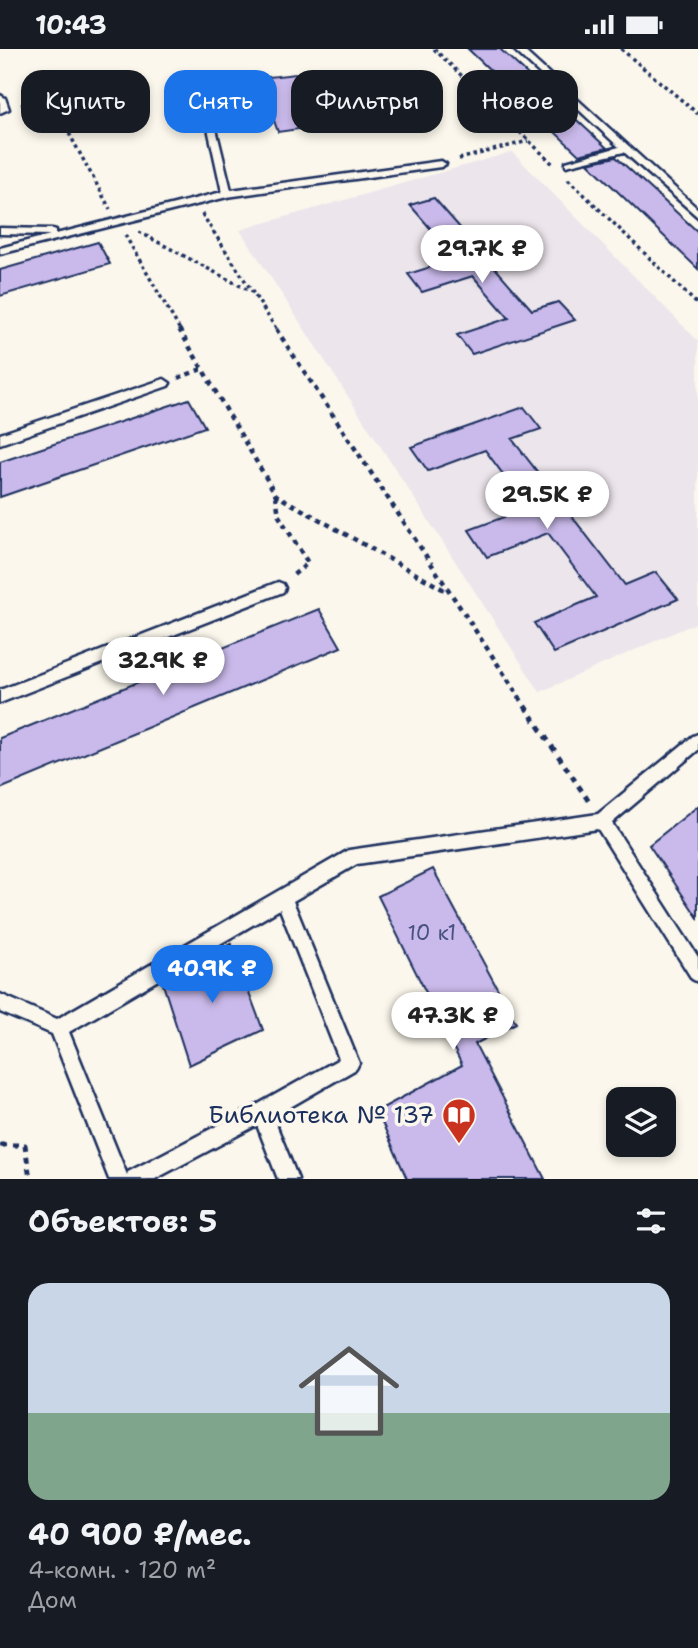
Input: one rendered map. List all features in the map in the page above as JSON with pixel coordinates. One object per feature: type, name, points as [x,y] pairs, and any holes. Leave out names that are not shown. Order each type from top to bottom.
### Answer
[{"type":"lane","points":[[517,49],[698,214]]},
{"type":"lane","points":[[0,98],[2,110]]},
{"type":"lane","points":[[213,133],[228,194]]},
{"type":"lane","points":[[569,164],[626,148]]},
{"type":"lane","points":[[0,251],[228,194],[441,164]]},
{"type":"lane","points":[[0,231],[68,233]]},
{"type":"lane","points":[[0,439],[164,383]]},
{"type":"lane","points":[[0,697],[278,588]]},
{"type":"lane","points":[[58,1028],[355,856],[602,821],[698,741]]},
{"type":"lane","points":[[602,821],[695,960]]},
{"type":"lane","points":[[135,1179],[262,1113],[350,1063],[284,898]]},
{"type":"lane","points":[[0,1003],[58,1028],[118,1179]]},
{"type":"lane","points":[[262,1113],[288,1179]]},
{"type":"path","points":[[621,49],[698,114]]},
{"type":"path","points":[[2,110],[50,98],[117,220],[276,495],[279,516],[308,563],[278,588]]},
{"type":"path","points":[[441,164],[528,141]]},
{"type":"path","points":[[194,202],[602,821]]},
{"type":"path","points":[[117,220],[253,292]]},
{"type":"path","points":[[276,495],[449,592]]},
{"type":"path","points":[[0,1145],[25,1145],[30,1179]]},
{"type":"shaded area","points":[[512,152],[698,341],[698,622],[540,692],[240,230]]},
{"type":"building","points":[[468,49],[500,49],[523,70],[490,70]]},
{"type":"building","points":[[291,75],[291,130],[278,132],[277,129],[277,76]]},
{"type":"building","points":[[578,121],[607,148],[579,155],[556,133],[578,133]]},
{"type":"building","points":[[616,157],[698,232],[698,269],[588,163]]},
{"type":"building","points":[[434,198],[532,310],[558,302],[575,320],[472,354],[457,335],[509,318],[473,276],[422,292],[408,274],[457,259],[410,205]]},
{"type":"building","points":[[98,242],[110,264],[0,296],[0,270]]},
{"type":"building","points":[[189,399],[205,427],[0,497],[0,462]]},
{"type":"building","points":[[524,407],[541,429],[512,439],[625,585],[656,572],[678,599],[554,653],[534,623],[596,597],[548,533],[487,557],[469,530],[528,508],[485,450],[428,471],[411,447]]},
{"type":"building","points":[[319,609],[341,647],[0,789],[0,738]]},
{"type":"building","points":[[698,806],[698,918],[649,845]]},
{"type":"building","points":[[433,869],[516,1023],[475,1044],[545,1179],[407,1179],[377,1111],[462,1065],[378,896]]},
{"type":"building","points":[[231,944],[263,1030],[189,1065],[162,981]]},
{"type":"place","name":"Библиотека № 137","points":[[459,1145]]}]
